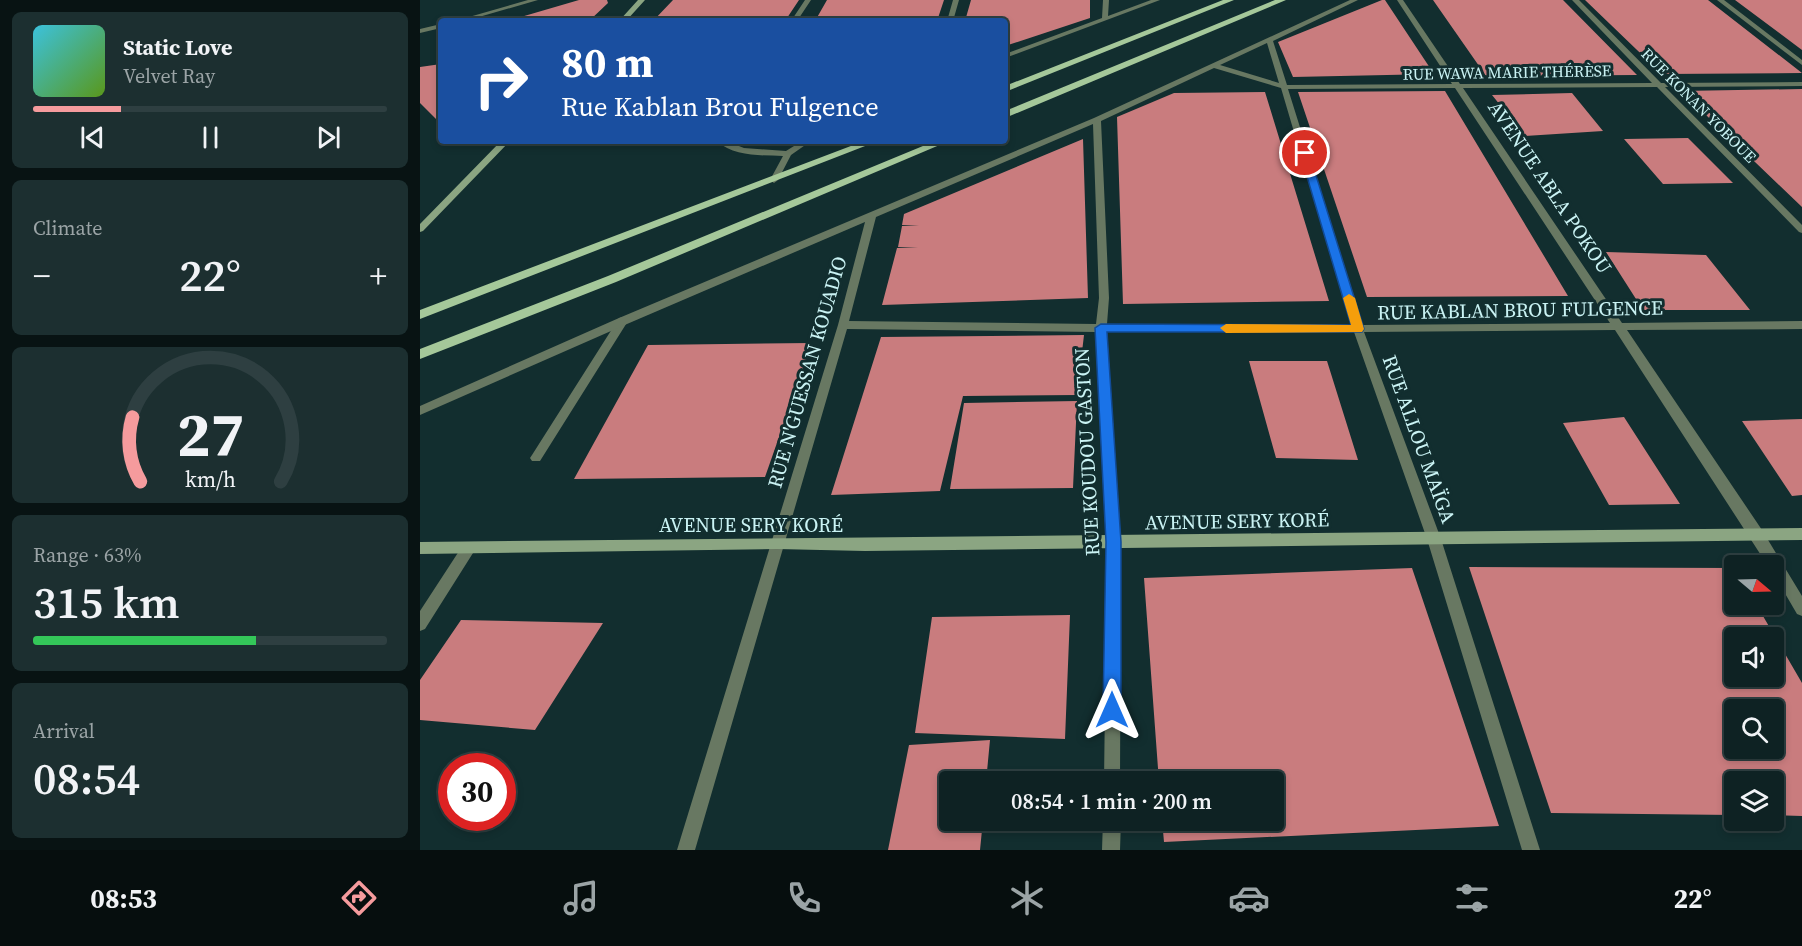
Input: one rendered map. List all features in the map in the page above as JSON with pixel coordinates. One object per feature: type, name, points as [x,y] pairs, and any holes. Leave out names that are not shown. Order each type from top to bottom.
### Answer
[{"type":"main road","points":[[1008,88],[1230,0]]},
{"type":"main road","points":[[1008,115],[1282,0]]},
{"type":"main road","points":[[420,315],[865,144]]},
{"type":"main road","points":[[420,354],[612,279],[937,144]]},
{"type":"street","points":[[469,18],[535,0]]},
{"type":"street","points":[[625,18],[642,0]]},
{"type":"street","points":[[796,18],[808,0]]},
{"type":"street","points":[[951,18],[956,0]]},
{"type":"street","points":[[1105,19],[1106,0]]},
{"type":"street","points":[[1008,55],[1157,0]]},
{"type":"street","points":[[420,411],[623,321],[1097,120],[1355,0]]},
{"type":"street","name":"AVENUE ABLA POKOU","points":[[1400,0],[1757,534],[1802,609]]},
{"type":"street","name":"RUE KONAN YOBOUE","points":[[1575,0],[1655,84],[1802,230]]},
{"type":"street","points":[[1720,0],[1802,63]]},
{"type":"street","points":[[420,31],[438,27]]},
{"type":"street","name":"RUE ALLOU MAÏGA","points":[[1270,40],[1358,329],[1434,539],[1531,850]]},
{"type":"street","name":"RUE WAWA MARIE THÉRÈSE","points":[[1215,66],[1284,87],[1802,84]]},
{"type":"street","name":"RUE KOUDOU GASTON","points":[[1097,120],[1104,298],[1101,328],[1114,542],[1112,771]]},
{"type":"street","points":[[420,229],[503,144]]},
{"type":"street","points":[[725,144],[744,150],[788,154]]},
{"type":"street","points":[[774,180],[788,154],[803,144]]},
{"type":"street","name":"RUE N'GUESSAN KOUADIO","points":[[687,850],[843,325],[872,214]]},
{"type":"street","points":[[536,458],[623,321]]},
{"type":"street","name":"RUE KABLAN BROU FULGENCE","points":[[843,325],[1358,329],[1802,325]]},
{"type":"street","name":"AVENUE SERY KORÉ","points":[[420,548],[1802,534]]},
{"type":"street","points":[[420,624],[468,549]]},
{"type":"street","points":[[1111,850],[1112,831]]},
{"type":"building","points":[[579,0],[607,0],[608,3],[592,18],[517,18]]},
{"type":"building","points":[[673,0],[799,0],[787,18],[656,18]]},
{"type":"building","points":[[827,0],[944,0],[938,18],[817,18]]},
{"type":"building","points":[[971,0],[1090,0],[1090,18],[1008,45],[1008,18],[966,18]]},
{"type":"building","points":[[1385,0],[1434,74],[1293,77],[1278,42]]},
{"type":"building","points":[[1433,0],[1563,0],[1637,75],[1486,76]]},
{"type":"building","points":[[1585,0],[1708,0],[1802,73],[1662,74]]},
{"type":"building","points":[[1735,0],[1802,0],[1802,50]]},
{"type":"building","points":[[438,64],[438,121],[420,103],[420,67]]},
{"type":"building","points":[[1802,89],[1802,207],[1681,91]]},
{"type":"building","points":[[1445,91],[1568,296],[1367,297],[1298,92]]},
{"type":"building","points":[[1265,92],[1329,301],[1123,304],[1117,117],[1174,93]]},
{"type":"building","points":[[1572,93],[1603,131],[1525,136],[1492,95]]},
{"type":"building","points":[[1688,138],[1733,183],[1663,184],[1624,139]]},
{"type":"building","points":[[1083,139],[1088,298],[882,305],[897,248],[918,247],[898,247],[902,226],[919,226],[902,225],[904,214]]},
{"type":"building","points":[[1606,252],[1706,255],[1750,310],[1643,310]]},
{"type":"building","points":[[1084,335],[1077,395],[963,396],[940,491],[831,495],[881,337]]},
{"type":"building","points":[[812,343],[765,477],[574,479],[648,345]]},
{"type":"building","points":[[1249,361],[1327,361],[1358,460],[1276,458]]},
{"type":"building","points":[[1077,401],[1073,488],[950,489],[964,403]]},
{"type":"building","points":[[1624,417],[1680,504],[1609,505],[1563,423]]},
{"type":"building","points":[[1802,419],[1802,495],[1792,496],[1742,421]]},
{"type":"building","points":[[1469,567],[1724,568],[1724,615],[1762,615],[1769,627],[1724,627],[1724,687],[1784,687],[1784,652],[1802,683],[1802,816],[1784,815],[1784,771],[1724,771],[1724,815],[1551,813]]},
{"type":"building","points":[[1412,568],[1499,826],[1164,842],[1163,831],[1284,831],[1284,771],[1158,771],[1144,578]]},
{"type":"building","points":[[1070,615],[1065,739],[915,733],[932,617]]},
{"type":"building","points":[[461,620],[603,623],[535,730],[420,720],[420,680]]},
{"type":"building","points":[[990,740],[987,771],[939,771],[939,831],[982,831],[980,850],[888,850],[909,745]]},
{"type":"slow traffic","points":[[1226,328],[1358,329],[1349,298]]},
{"type":"route","points":[[1112,710],[1114,542],[1101,328],[1358,329],[1305,153]]}]
